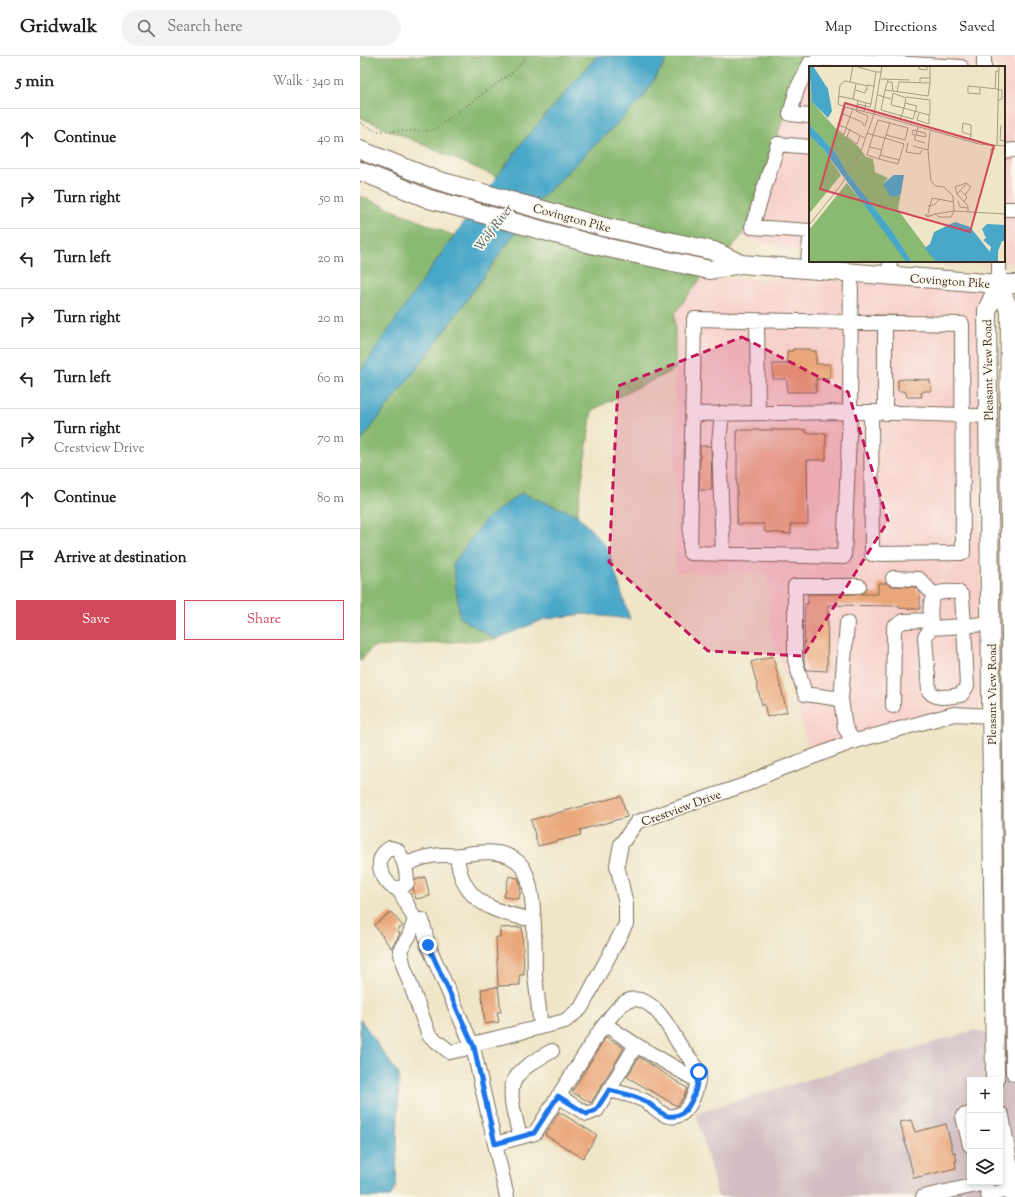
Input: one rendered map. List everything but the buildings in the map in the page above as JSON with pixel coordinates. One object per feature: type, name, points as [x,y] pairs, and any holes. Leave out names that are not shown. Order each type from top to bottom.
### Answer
[{"type":"main road","name":"Covington Pike","points":[[360,150],[436,180],[604,227],[714,250],[741,264]]},
{"type":"main road","name":"Covington Pike","points":[[360,171],[444,203],[599,246],[710,270],[741,264],[851,273],[889,268],[1007,284]]},
{"type":"main road","name":"Pleasant View Road","points":[[1007,284],[1012,326],[1009,418],[1012,483],[1012,817],[1015,1072]]},
{"type":"main road","name":"Pleasant View Road","points":[[995,1077],[987,310],[1007,284]]},
{"type":"main road","points":[[989,416],[1009,418]]},
{"type":"main road","points":[[993,816],[1012,817]]},
{"type":"main road","points":[[1003,1134],[1013,1193]]},
{"type":"street","points":[[809,116],[790,114],[798,89],[810,63],[823,59],[850,63],[930,66]]},
{"type":"street","points":[[809,147],[778,144],[752,227],[809,231]]},
{"type":"street","points":[[1005,151],[1015,150]]},
{"type":"street","points":[[1005,210],[1015,209]]},
{"type":"street","points":[[807,269],[809,250]]},
{"type":"street","points":[[999,262],[1007,284]]},
{"type":"street","points":[[851,273],[850,322],[850,412],[844,557],[690,553],[694,319],[757,320],[850,322],[885,323],[962,324],[963,553],[872,554],[870,478],[878,412],[885,323]]},
{"type":"street","points":[[757,320],[758,413]]},
{"type":"street","points":[[692,414],[878,412],[989,416]]},
{"type":"street","points":[[722,413],[719,442],[723,554]]},
{"type":"street","points":[[847,477],[870,478]]},
{"type":"street","points":[[893,578],[919,578],[934,595]]},
{"type":"street","points":[[841,699],[804,694],[795,660],[795,586],[859,586]]},
{"type":"street","points":[[958,592],[962,596],[967,686],[961,694],[938,697],[933,696],[929,691],[925,637],[931,624],[932,600],[934,595],[938,593],[958,592]]},
{"type":"street","points":[[893,706],[894,626],[904,621],[964,626],[991,623]]},
{"type":"street","points":[[847,623],[841,699],[845,728],[854,742]]},
{"type":"street","name":"Crestview Drive","points":[[415,920],[409,936],[400,950],[404,967],[429,1035],[450,1052],[474,1047],[477,1043],[565,1021],[581,1008],[626,924],[626,904],[617,865],[621,844],[637,822],[747,784],[770,773],[854,742],[954,714],[992,716]]},
{"type":"street","points":[[399,890],[407,883],[405,865],[397,850],[390,848],[383,852],[380,859],[381,870],[386,881],[392,887],[399,890],[415,920],[422,920],[428,945],[474,1047],[507,1197]]},
{"type":"street","points":[[405,865],[414,860],[430,856],[457,856],[480,851],[514,859],[522,866],[527,875],[532,902],[541,1027]]},
{"type":"street","points":[[457,856],[463,880],[473,894],[496,911],[532,918]]},
{"type":"street","points":[[495,1144],[534,1133],[601,1029],[622,1004],[635,1000],[648,1002],[659,1012],[681,1048],[699,1072],[694,1095],[683,1114],[668,1116],[660,1112],[646,1101],[609,1090]]},
{"type":"street","points":[[601,1029],[609,1027],[636,1045],[698,1081]]},
{"type":"street","points":[[558,1096],[587,1114],[596,1110],[636,1045]]},
{"type":"street","points":[[520,1137],[512,1101],[513,1086],[516,1077],[531,1062],[552,1051]]},
{"type":"street","points":[[967,1115],[963,1116],[967,1133]]},
{"type":"street","points":[[923,1197],[985,1183],[988,1196],[1013,1193]]},
{"type":"path","points":[[360,123],[376,131],[432,131],[514,71],[527,56]]},
{"type":"highlighted area","points":[[742,337],[848,392],[888,521],[803,656],[708,651],[609,562],[618,386]]},
{"type":"shaded area","points":[[812,56],[1015,56],[1015,263],[943,266],[901,262],[1005,262],[1005,66],[809,66],[809,253],[799,252],[741,237],[754,208],[800,65]]},
{"type":"shaded area","points":[[701,278],[982,283],[980,724],[913,725],[808,746],[794,697],[771,637],[767,573],[676,572],[675,314]]},
{"type":"shaded area","points":[[974,1030],[1015,1043],[1015,1197],[718,1197],[696,1113]]},
{"type":"green space","points":[[360,56],[597,56],[524,140],[497,177],[360,117]]},
{"type":"green space","points":[[669,56],[812,56],[800,65],[754,208],[741,237],[701,278],[675,313],[675,369],[592,410],[577,515],[521,493],[460,618],[496,639],[372,647],[360,662],[360,442],[430,351],[538,201],[642,99]]},
{"type":"green space","points":[[360,196],[454,236],[360,372]]},
{"type":"water","name":"Wolf River","points":[[597,56],[669,56],[642,99],[538,201],[430,351],[360,442],[360,372],[428,272],[524,140]]},
{"type":"water","points":[[521,493],[577,515],[607,547],[630,619],[584,614],[545,619],[496,639],[460,618],[453,563],[485,520]]},
{"type":"water","points":[[360,1019],[399,1075],[396,1187],[390,1197],[360,1197]]},
{"type":"route","points":[[428,945],[474,1047],[475,1058],[495,1144],[534,1133],[558,1096],[587,1114],[596,1110],[609,1090],[646,1101],[660,1112],[668,1116],[683,1114],[694,1095],[699,1072]]}]
